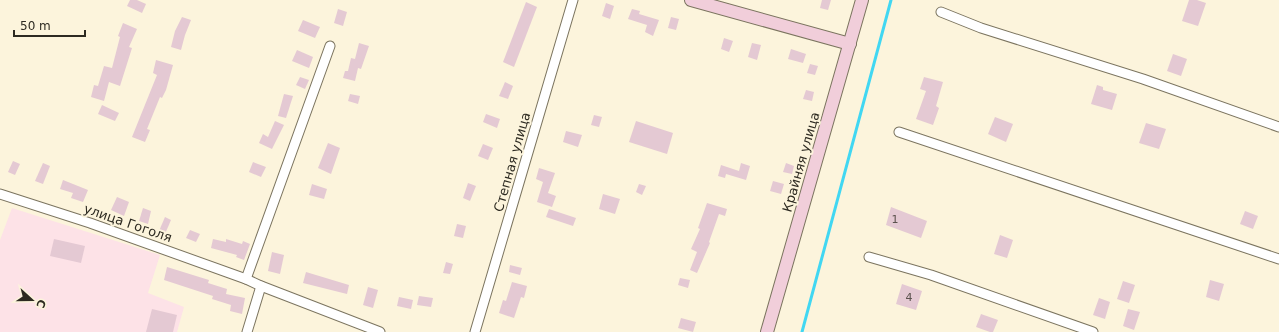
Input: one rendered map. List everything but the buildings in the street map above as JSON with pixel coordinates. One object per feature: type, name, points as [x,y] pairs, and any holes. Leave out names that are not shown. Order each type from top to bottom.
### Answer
[{"type":"main road","points":[[691,0],[850,44]]},
{"type":"main road","name":"Крайняя улица","points":[[767,332],[862,0]]},
{"type":"street","name":"Степная улица","points":[[475,332],[573,0]]},
{"type":"street","points":[[941,12],[981,28],[1143,79],[1279,127]]},
{"type":"street","points":[[246,279],[330,46]]},
{"type":"street","points":[[899,132],[1279,259]]},
{"type":"street","name":"улица Гоголя","points":[[0,194],[90,223],[246,279],[380,332]]},
{"type":"street","points":[[869,257],[930,275],[1093,332]]},
{"type":"street","points":[[247,332],[261,286]]},
{"type":"shaded area","points":[[12,208],[160,255],[148,293],[184,307],[177,332],[0,332],[0,240]]},
{"type":"waterway","points":[[802,332],[891,0]]}]
